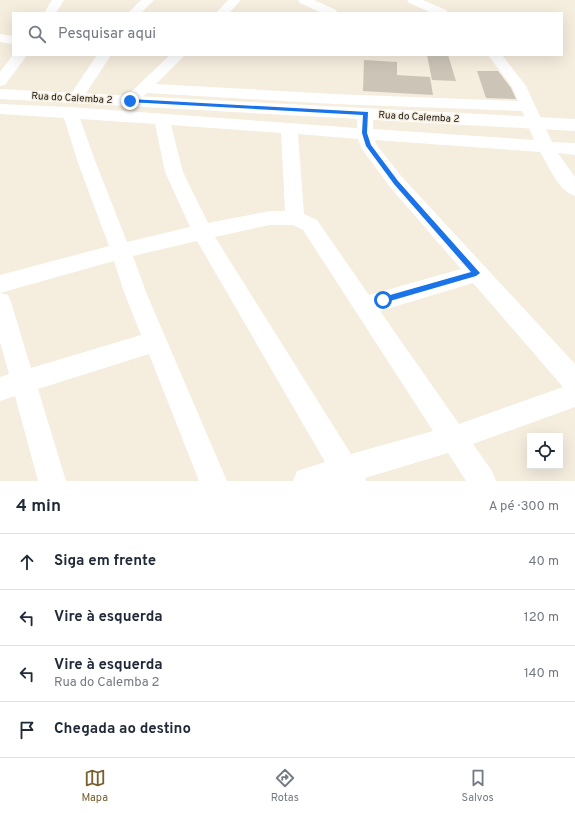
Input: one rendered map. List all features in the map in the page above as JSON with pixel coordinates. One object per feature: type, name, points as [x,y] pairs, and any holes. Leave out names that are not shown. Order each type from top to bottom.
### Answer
[{"type":"main road","name":"Rua do Calemba 2","points":[[0,94],[74,105],[130,101],[365,123],[534,122],[575,125]]},
{"type":"street","points":[[51,12],[58,0]]},
{"type":"street","points":[[135,12],[148,0]]},
{"type":"street","points":[[223,12],[235,0]]},
{"type":"street","points":[[304,0],[330,12]]},
{"type":"street","points":[[413,0],[440,12]]},
{"type":"street","points":[[0,38],[12,40]]},
{"type":"street","points":[[0,82],[19,56]]},
{"type":"street","points":[[103,56],[74,105],[86,163],[121,251],[135,292],[213,481]]},
{"type":"street","points":[[130,101],[177,56]]},
{"type":"street","points":[[496,56],[519,86],[526,106],[546,148],[565,178],[575,189]]},
{"type":"street","points":[[143,88],[334,99],[526,106]]},
{"type":"street","points":[[0,109],[74,105],[163,119],[289,128],[365,123],[546,148],[575,149]]},
{"type":"street","points":[[163,119],[163,125],[174,172],[202,232],[349,476]]},
{"type":"street","points":[[365,123],[368,145],[396,182],[575,382]]},
{"type":"street","points":[[289,128],[295,218]]},
{"type":"street","points":[[0,284],[121,251],[202,232],[270,218],[295,218],[310,225],[455,438],[482,481]]},
{"type":"street","points":[[365,306],[476,273]]},
{"type":"street","points":[[0,302],[52,481]]},
{"type":"street","points":[[0,390],[155,341]]},
{"type":"street","points":[[307,481],[349,476],[575,395]]},
{"type":"building","points":[[427,56],[448,56],[456,81],[432,80]]},
{"type":"building","points":[[364,60],[397,62],[397,75],[430,77],[433,95],[363,91]]},
{"type":"building","points":[[477,71],[498,71],[511,88],[516,99],[486,98]]},
{"type":"route","points":[[130,101],[366,113],[365,133],[368,145],[396,182],[476,273],[383,300]]}]
